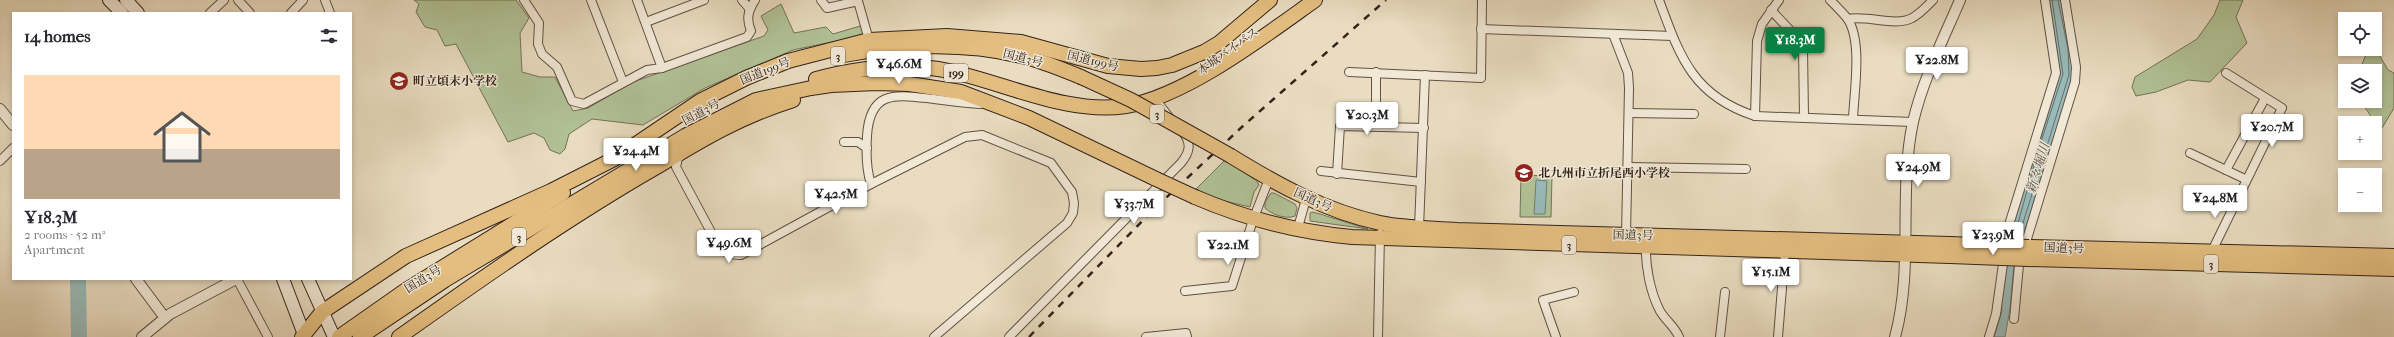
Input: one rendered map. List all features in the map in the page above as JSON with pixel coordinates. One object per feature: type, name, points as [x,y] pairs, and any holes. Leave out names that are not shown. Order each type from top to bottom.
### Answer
[{"type":"highway","name":"国道199号","points":[[614,159],[700,101],[746,78],[788,61],[869,40],[947,36],[1000,39],[1041,47],[1108,66],[1141,69],[1183,61],[1219,43],[1270,0]]},
{"type":"highway","name":"本城バイパス","points":[[1219,43],[1280,0]]},
{"type":"highway","name":"本城バイパス","points":[[1155,99],[1183,84],[1300,0]]},
{"type":"highway","name":"国道199号","points":[[756,100],[817,79],[846,72],[905,68],[947,71],[1068,104],[1113,108],[1155,99],[1182,86],[1236,54],[1315,0]]},
{"type":"highway","name":"国道3号","points":[[360,337],[409,296],[614,159],[702,111],[792,69],[877,49],[944,47],[1001,53],[1029,58],[1081,77],[1131,100],[1231,156],[1268,179],[1306,199],[1357,218],[1382,223],[1420,228],[1626,235],[1646,241],[1785,251],[1905,249]]},
{"type":"highway","points":[[399,337],[596,201],[714,132],[744,117],[792,100],[855,84],[885,73],[910,74],[947,79],[1068,104]]},
{"type":"highway","name":"国道3号","points":[[339,337],[685,136],[756,100],[831,85],[855,84],[909,84],[961,92],[1004,108],[1195,197],[1253,220],[1297,230],[1380,239],[1646,241],[2211,258],[2394,269]]},
{"type":"highway","points":[[806,97],[868,89],[934,93],[983,104],[1029,121],[1076,141]]},
{"type":"highway","points":[[304,336],[322,312],[406,256],[551,191],[614,159]]},
{"type":"highway","name":"国道3号","points":[[2211,258],[2394,256]]},
{"type":"main road","points":[[120,4],[136,12]]},
{"type":"main road","points":[[283,280],[304,336]]},
{"type":"main road","points":[[308,280],[334,337]]},
{"type":"street","points":[[211,12],[224,0]]},
{"type":"street","points":[[238,0],[249,12]]},
{"type":"street","points":[[293,12],[303,0]]},
{"type":"street","points":[[324,0],[330,12]]},
{"type":"street","points":[[524,0],[539,24],[538,44],[542,54],[557,67],[572,101],[584,104],[647,70],[662,68],[747,37],[751,31],[747,21],[749,8],[755,0]]},
{"type":"street","points":[[591,0],[623,82]]},
{"type":"street","points":[[637,0],[662,68]]},
{"type":"street","points":[[646,22],[704,0]]},
{"type":"street","points":[[742,0],[749,8]]},
{"type":"street","points":[[821,0],[827,8],[858,2],[869,40]]},
{"type":"street","points":[[1236,54],[1252,51],[1324,0]]},
{"type":"street","points":[[1349,72],[1376,72],[1481,78],[1482,0]]},
{"type":"street","points":[[1658,0],[1672,36],[1701,86],[1732,109],[1755,116],[1913,122]]},
{"type":"street","points":[[1755,116],[1757,40],[1762,24],[1779,0]]},
{"type":"street","points":[[1830,0],[1848,19],[1853,30],[1856,48],[1853,119]]},
{"type":"street","points":[[1848,19],[1859,16],[1901,22],[1911,19],[1933,0]]},
{"type":"street","points":[[1894,337],[1903,286],[1908,161],[1913,122],[1930,68],[1960,0]]},
{"type":"street","points":[[1990,337],[1996,314],[2008,228],[2056,73],[2045,0]]},
{"type":"street","points":[[2014,319],[2019,265],[2075,82],[2076,67],[2065,0]]},
{"type":"street","points":[[1771,10],[1804,48],[1804,118]]},
{"type":"street","points":[[1481,29],[1672,36]]},
{"type":"street","points":[[1613,34],[1628,73],[1630,113],[1626,235]]},
{"type":"street","points":[[1376,72],[1376,126]]},
{"type":"street","points":[[2211,258],[2245,179],[2282,108],[2226,73]]},
{"type":"street","points":[[1420,228],[1425,76]]},
{"type":"street","points":[[871,184],[867,173],[867,148],[872,112],[886,98],[908,96],[983,104]]},
{"type":"street","points":[[1008,337],[1185,158],[1188,152],[1188,140],[1155,99]]},
{"type":"street","points":[[792,100],[717,135],[678,158],[676,167],[718,245],[724,251],[732,255],[749,252],[871,184],[965,136],[973,134],[982,135],[1047,161],[1056,170],[1072,192],[1074,203],[1073,213],[1067,223],[934,337]]},
{"type":"street","points":[[2226,170],[2263,102]]},
{"type":"street","points":[[0,108],[12,124]]},
{"type":"street","points":[[1630,113],[1694,114]]},
{"type":"street","points":[[1337,174],[1340,126],[1424,128]]},
{"type":"street","points":[[844,142],[858,142],[867,148]]},
{"type":"street","points":[[0,161],[12,149]]},
{"type":"street","points":[[2190,153],[2245,179]]},
{"type":"street","points":[[596,201],[616,196],[666,166],[676,167]]},
{"type":"street","points":[[1629,167],[1746,169]]},
{"type":"street","points":[[1321,171],[1337,174],[1421,182]]},
{"type":"street","points":[[1185,291],[1232,286],[1268,179]]},
{"type":"street","points":[[1297,230],[1306,199]]},
{"type":"street","points":[[1378,337],[1380,239],[1382,223]]},
{"type":"street","points":[[1646,241],[1654,297],[1661,313],[1677,331],[1679,337]]},
{"type":"street","points":[[1778,337],[1785,251]]},
{"type":"street","points":[[137,280],[165,318]]},
{"type":"street","points":[[142,337],[165,318],[234,280]]},
{"type":"street","points":[[237,280],[268,337]]},
{"type":"street","points":[[1556,337],[1544,300],[1574,292]]},
{"type":"street","points":[[1720,337],[1725,292]]},
{"type":"street","points":[[1146,337],[1186,333],[1187,337]]},
{"type":"green space","points":[[414,0],[516,0],[529,18],[520,33],[522,72],[540,77],[555,77],[573,111],[588,108],[633,82],[764,36],[768,30],[761,16],[781,4],[794,33],[826,27],[833,34],[867,24],[871,34],[793,50],[705,88],[643,125],[592,119],[569,134],[565,149],[560,154],[550,150],[544,138],[534,133],[508,142],[456,44],[445,46],[437,30],[425,27],[416,12],[419,4]]},
{"type":"green space","points":[[2220,0],[2243,0],[2236,17],[2247,43],[2210,82],[2188,80],[2156,92],[2136,96],[2132,87],[2135,77],[2197,39],[2214,15]]},
{"type":"green space","points":[[2365,56],[2380,56],[2388,70],[2394,73],[2394,108],[2382,128],[2382,116],[2371,116],[2366,108],[2382,108],[2382,64],[2362,64]]},
{"type":"green space","points":[[1225,160],[1257,181],[1259,185],[1254,192],[1250,207],[1216,199],[1196,189]]},
{"type":"green space","points":[[1521,175],[1552,176],[1551,217],[1520,217]]},
{"type":"green space","points":[[1271,193],[1274,193],[1295,204],[1297,208],[1295,216],[1279,216],[1265,208],[1265,202]]},
{"type":"green space","points":[[1312,212],[1368,229],[1310,221],[1310,213]]},
{"type":"water","name":"新々堀川","points":[[2048,0],[2062,0],[2072,48],[2073,75],[2014,265],[2010,309],[2005,337],[1994,337],[2002,311],[2001,299],[2011,231],[2034,149],[2059,74]]},
{"type":"water","points":[[1536,180],[1547,181],[1545,214],[1534,214]]},
{"type":"waterway","points":[[78,280],[79,337]]},
{"type":"railway","points":[[1029,337],[1154,209],[1243,126],[1386,0]]},
{"type":"place","name":"町立頃末小学校","points":[[399,81]]},
{"type":"place","name":"北九州市立折尾西小学校","points":[[1524,173]]}]
